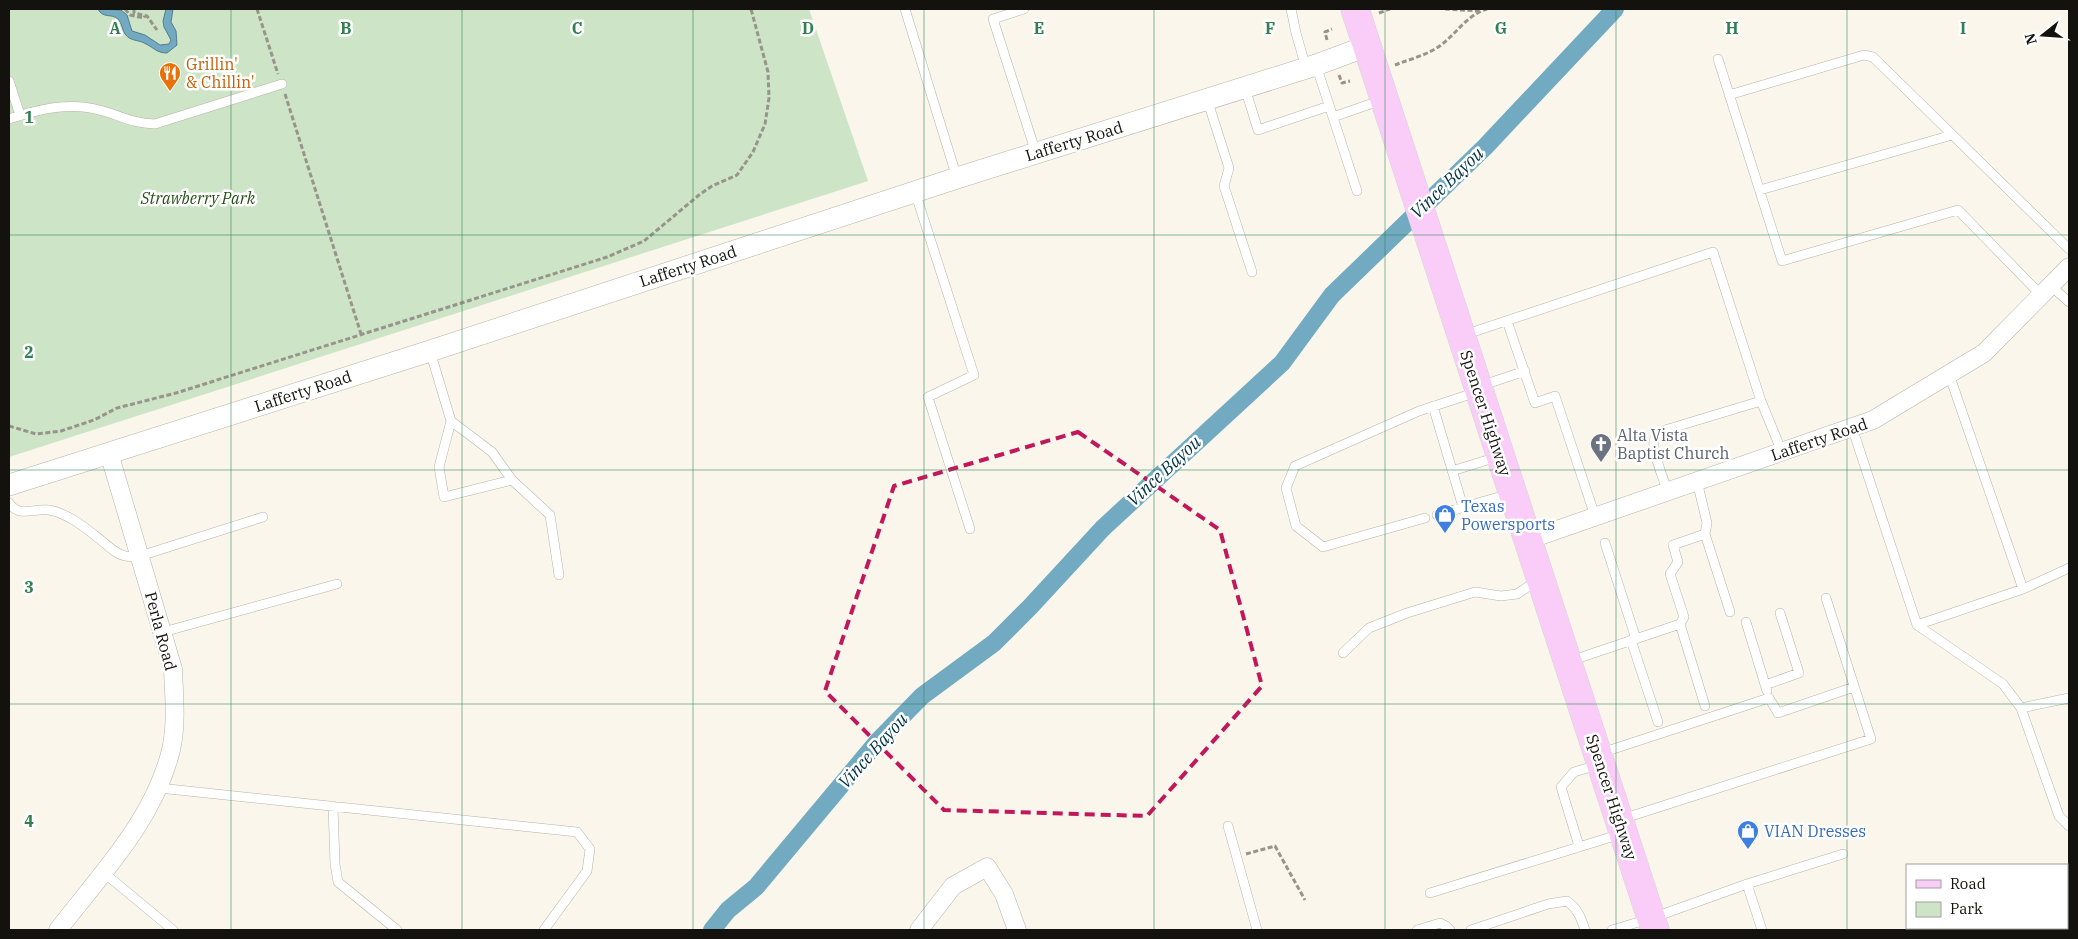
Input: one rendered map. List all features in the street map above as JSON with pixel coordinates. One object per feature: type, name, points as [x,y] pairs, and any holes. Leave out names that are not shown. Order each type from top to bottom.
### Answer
[{"type":"main road","name":"Spencer Highway","points":[[1355,9],[1654,924]]},
{"type":"street","name":"Lafferty Road","points":[[9,485],[957,178],[1311,67],[1367,46]]},
{"type":"street","name":"Lafferty Road","points":[[1528,540],[1873,420],[1984,354],[2069,267]]},
{"type":"street","name":"Perla Road","points":[[58,930],[138,828],[159,788],[172,748],[175,706],[173,670],[109,453]]},
{"type":"street","points":[[919,930],[953,886],[988,867],[1004,894],[1017,930]]},
{"type":"lane","points":[[905,9],[957,178]]},
{"type":"lane","points":[[1024,9],[993,19],[1036,153]]},
{"type":"lane","points":[[1291,9],[1296,33],[1330,106],[1357,190]]},
{"type":"lane","points":[[1729,95],[1864,56],[1872,57],[2069,249]]},
{"type":"lane","points":[[1718,59],[1782,261],[1958,210],[2046,290],[2069,302]]},
{"type":"lane","points":[[9,81],[20,115]]},
{"type":"lane","points":[[9,119],[59,106],[101,110],[134,123],[155,124],[282,84]]},
{"type":"lane","points":[[1245,88],[1258,130],[1330,106]]},
{"type":"lane","points":[[1333,117],[1384,99]]},
{"type":"lane","points":[[1207,100],[1229,168],[1224,186],[1252,272]]},
{"type":"lane","points":[[1760,190],[1952,134]]},
{"type":"lane","points":[[915,192],[974,375],[928,397],[970,529]]},
{"type":"lane","points":[[1461,336],[1713,252],[1761,402],[1782,452]]},
{"type":"lane","points":[[1507,321],[1535,403],[1555,396],[1595,516]]},
{"type":"lane","points":[[430,350],[451,421],[439,467],[444,497],[512,480]]},
{"type":"lane","points":[[1425,518],[1323,547],[1296,526],[1286,488],[1295,466],[1418,411],[1525,372]]},
{"type":"lane","points":[[1950,374],[2022,588]]},
{"type":"lane","points":[[1667,491],[1654,448],[1654,440],[1657,434],[1761,402]]},
{"type":"lane","points":[[1433,406],[1463,507]]},
{"type":"lane","points":[[451,421],[492,452],[512,480],[550,515],[559,575]]},
{"type":"lane","points":[[1852,427],[1917,625],[2003,684],[2021,708],[2059,816],[2069,826]]},
{"type":"lane","points":[[1452,471],[1500,456]]},
{"type":"lane","points":[[1697,481],[1707,523],[1705,534],[1730,612]]},
{"type":"lane","points":[[1437,515],[1513,493]]},
{"type":"lane","points":[[9,503],[16,510],[24,512],[48,510],[67,516],[88,529],[116,553],[126,557],[140,556],[263,517]]},
{"type":"lane","points":[[1705,534],[1673,545],[1678,562],[1670,574],[1684,616],[1680,624],[1705,706]]},
{"type":"lane","points":[[1605,543],[1658,722]]},
{"type":"lane","points":[[1917,625],[2022,588],[2069,568]]},
{"type":"lane","points":[[1343,653],[1368,628],[1406,613],[1475,592],[1501,596],[1517,594],[1541,578]]},
{"type":"lane","points":[[163,632],[337,584]]},
{"type":"lane","points":[[1430,893],[1579,846],[1622,826],[1871,739],[1826,598]]},
{"type":"lane","points":[[1765,686],[1799,673],[1780,613]]},
{"type":"lane","points":[[1746,622],[1769,698],[1778,713],[1854,688]]},
{"type":"lane","points":[[1568,662],[1680,624]]},
{"type":"lane","points":[[1579,846],[1561,787],[1574,772],[1600,759],[1769,698]]},
{"type":"lane","points":[[2021,708],[2069,698]]},
{"type":"lane","points":[[159,788],[577,832],[590,849],[587,871],[544,930]]},
{"type":"lane","points":[[332,806],[335,864],[338,882],[397,930]]},
{"type":"lane","points":[[1228,826],[1257,930]]},
{"type":"lane","points":[[1612,930],[1654,924],[1747,884],[1843,854]]},
{"type":"lane","points":[[103,872],[173,930]]},
{"type":"lane","points":[[1747,884],[1762,930]]},
{"type":"lane","points":[[1471,930],[1548,904],[1567,902],[1575,907],[1581,916],[1585,930]]},
{"type":"lane","points":[[1417,930],[1440,923],[1450,930]]},
{"type":"path","points":[[125,9],[130,15],[144,18],[144,15]]},
{"type":"path","points":[[134,9],[134,13],[144,15],[157,30]]},
{"type":"path","points":[[258,9],[361,334]]},
{"type":"path","points":[[9,426],[36,434],[62,431],[94,420],[126,405],[176,393],[607,257],[644,241],[699,195],[712,186],[737,175],[753,152],[765,124],[769,98],[768,72],[751,9]]},
{"type":"path","points":[[1446,9],[1472,12],[1487,9]]},
{"type":"path","points":[[1409,59],[1432,51],[1442,45],[1465,22],[1482,10]]},
{"type":"path","points":[[1328,40],[1325,32],[1332,29]]},
{"type":"path","points":[[1339,74],[1342,84],[1350,81]]},
{"type":"path","points":[[1236,856],[1275,846],[1305,900]]},
{"type":"highlighted area","points":[[1078,432],[1220,530],[1262,686],[1147,816],[944,810],[825,691],[894,486]]},
{"type":"green space","name":"Strawberry Park","points":[[9,9],[809,9],[868,181],[9,457]]},
{"type":"water","points":[[98,9],[121,10],[127,15],[132,31],[145,35],[160,45],[169,44],[171,40],[163,21],[166,9],[173,9],[171,22],[176,31],[177,45],[167,53],[158,51],[143,42],[130,38],[125,34],[118,19],[102,14]]},
{"type":"waterway","name":"Vince Bayou","points":[[712,930],[728,910],[756,887],[878,741],[922,696],[994,643],[1103,528],[1282,363],[1332,295],[1485,147],[1615,9]]},
{"type":"place","name":"Grillin' & Chillin'","points":[[170,92]]},
{"type":"place","name":"Alta Vista Baptist Church","points":[[1601,463]]},
{"type":"place","name":"Texas Powersports","points":[[1445,534]]},
{"type":"place","name":"VIAN Dresses","points":[[1748,850]]}]
